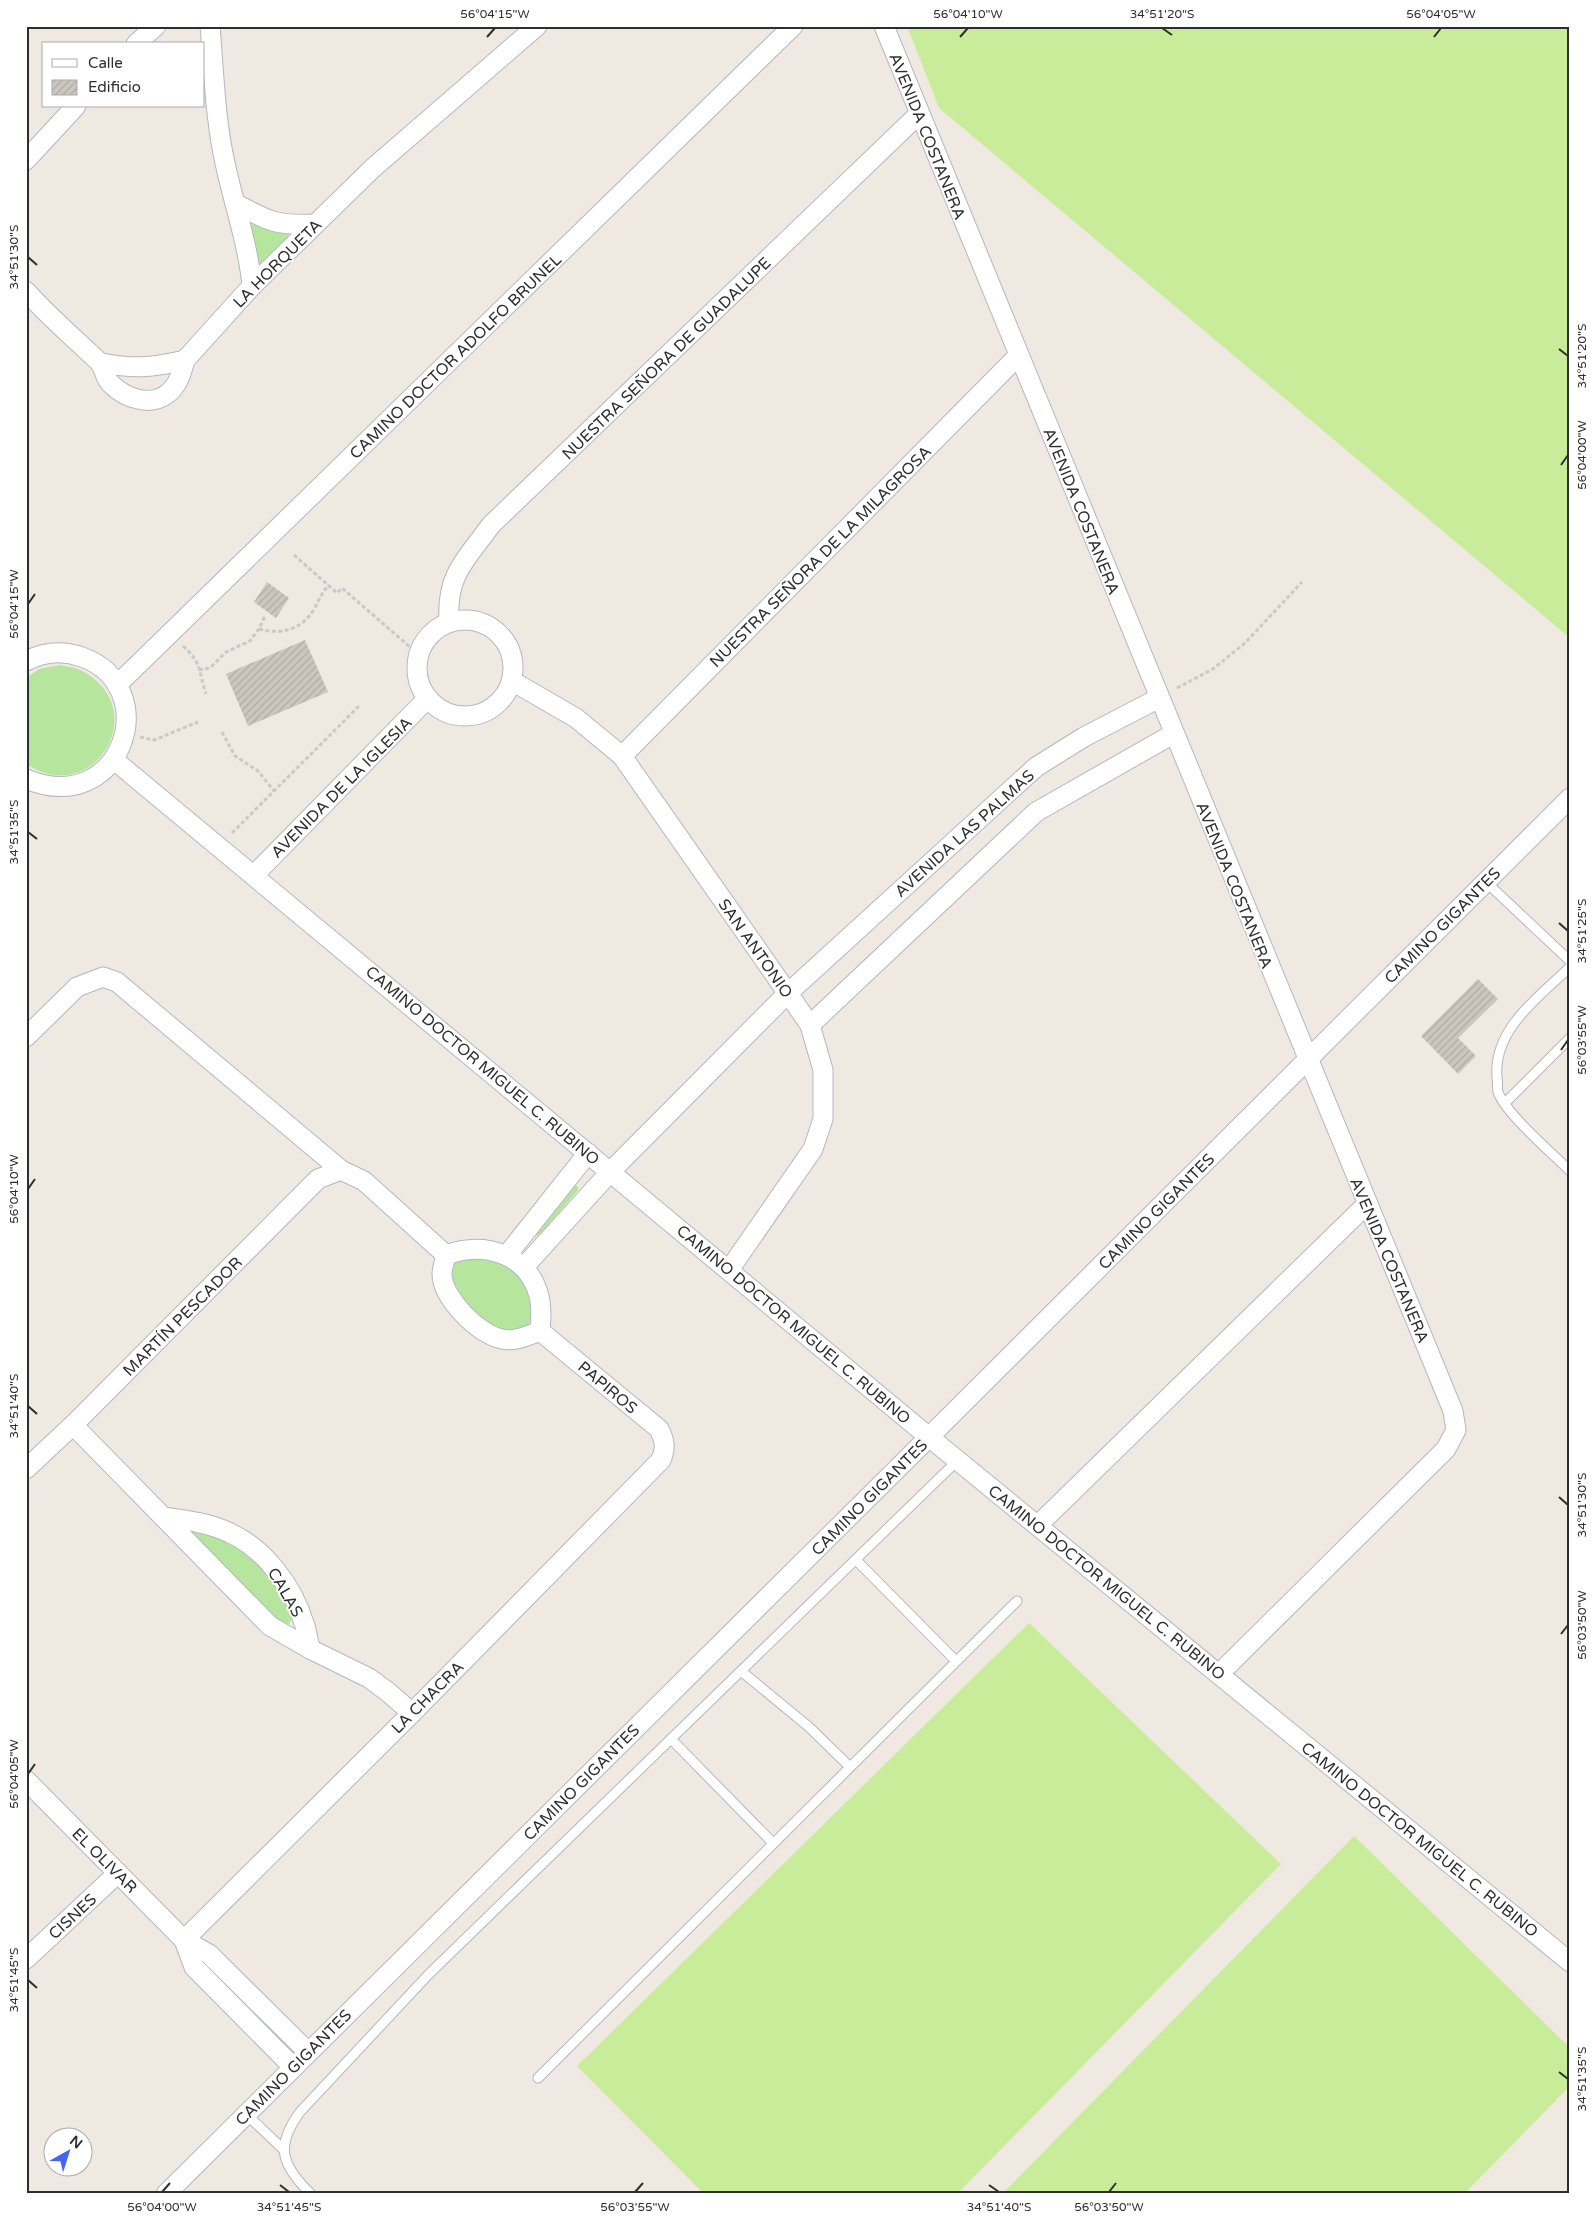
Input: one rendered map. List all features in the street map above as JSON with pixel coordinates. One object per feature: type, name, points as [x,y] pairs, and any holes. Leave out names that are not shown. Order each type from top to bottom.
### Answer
[{"type":"street","points":[[138,42],[156,26]]},
{"type":"street","points":[[210,26],[218,120],[225,163],[250,263],[252,286]]},
{"type":"street","name":"LA HORQUETA","points":[[101,363],[110,383],[119,391],[129,396],[150,400],[168,394],[182,374],[185,360],[252,286],[373,168],[537,26]]},
{"type":"street","name":"CAMINO DOCTOR ADOLFO BRUNEL","points":[[117,685],[793,26]]},
{"type":"street","name":"AVENIDA COSTANERA","points":[[884,26],[918,114],[1453,1411],[1456,1430],[1446,1449],[1219,1674]]},
{"type":"street","points":[[26,160],[74,108]]},
{"type":"street","name":"NUESTRA SEÑORA DE GUADALUPE","points":[[449,622],[448,601],[456,573],[491,526],[918,114]]},
{"type":"street","points":[[235,203],[262,218],[288,225],[315,224]]},
{"type":"street","points":[[26,291],[64,330],[101,363],[129,368],[152,368],[185,360]]},
{"type":"street","name":"NUESTRA SEÑORA DE LA MILAGROSA","points":[[622,756],[1018,356]]},
{"type":"street","points":[[472,620],[484,623],[498,633],[508,646],[514,669],[512,681],[507,691],[496,704],[481,714],[469,716],[446,712],[428,698],[418,678],[418,654],[430,634],[449,622],[472,620]]},
{"type":"street","points":[[26,661],[35,656],[54,652],[72,654],[90,660],[117,685],[126,714],[124,735],[114,760],[100,774],[82,784],[62,788],[42,786],[26,779]]},
{"type":"street","name":"SAN ANTONIO","points":[[512,681],[576,718],[622,756],[810,1026],[823,1070],[823,1119],[816,1142],[730,1270]]},
{"type":"street","name":"AVENIDA DE LA IGLESIA","points":[[254,875],[428,698]]},
{"type":"street","name":"AVENIDA LAS PALMAS","points":[[611,1171],[787,994],[1036,767],[1084,737],[1159,698]]},
{"type":"street","name":"AVENIDA LAS PALMAS","points":[[810,1026],[1036,812],[1173,734]]},
{"type":"street","name":"CAMINO DOCTOR MIGUEL C. RUBINO","points":[[114,760],[929,1437],[1038,1524],[1570,1962]]},
{"type":"street","name":"CAMINO GIGANTES","points":[[166,2194],[1570,798]]},
{"type":"street","points":[[26,1037],[76,988],[103,977],[117,982],[341,1170],[364,1181],[446,1255]]},
{"type":"street","points":[[507,1255],[588,1153]]},
{"type":"street","name":"MARTÍN PESCADOR","points":[[26,1468],[73,1425],[318,1179],[341,1170]]},
{"type":"street","points":[[524,1267],[611,1171]]},
{"type":"street","points":[[1038,1524],[1367,1204]]},
{"type":"street","points":[[476,1248],[494,1250],[507,1255],[524,1267],[533,1280],[539,1295],[541,1309],[540,1331],[522,1338],[502,1339],[481,1329],[462,1312],[448,1294],[442,1274],[446,1255],[460,1250],[476,1248]]},
{"type":"street","name":"PAPIROS","points":[[540,1331],[658,1429],[664,1438],[665,1450]]},
{"type":"street","name":"CALAS","points":[[73,1425],[270,1626],[310,1649],[369,1678],[412,1713]]},
{"type":"street","name":"LA CHACRA","points":[[184,1940],[653,1469],[665,1450]]},
{"type":"street","name":"CALAS","points":[[164,1516],[198,1522],[230,1533],[248,1544],[269,1562],[286,1585],[304,1622],[310,1649]]},
{"type":"street","name":"EL OLIVAR","points":[[26,1780],[184,1940],[210,1954],[308,2052]]},
{"type":"street","name":"CISNES","points":[[26,1959],[118,1873]]},
{"type":"street","name":"EL OLIVAR","points":[[184,1940],[194,1967],[293,2067]]},
{"type":"lane","points":[[1486,882],[1570,962]]},
{"type":"lane","points":[[1570,967],[1513,1024],[1498,1054],[1497,1071],[1498,1092],[1510,1110],[1570,1171]]},
{"type":"lane","points":[[1505,1103],[1570,1038]]},
{"type":"lane","points":[[283,2149],[288,2129],[300,2112],[428,1974],[959,1460]]},
{"type":"lane","points":[[856,1560],[956,1661]]},
{"type":"lane","points":[[538,2078],[1017,1601]]},
{"type":"lane","points":[[741,1672],[809,1727],[850,1767]]},
{"type":"lane","points":[[671,1739],[773,1844]]},
{"type":"lane","points":[[246,2114],[283,2149],[288,2166],[311,2194]]},
{"type":"path","points":[[294,555],[338,593],[342,588],[418,654]]},
{"type":"path","points":[[1159,698],[1213,669],[1244,643],[1302,582]]},
{"type":"path","points":[[259,629],[272,632],[284,631],[299,626],[307,620],[323,591],[329,585]]},
{"type":"path","points":[[199,670],[210,668],[226,652],[250,640],[259,629],[265,616]]},
{"type":"path","points":[[170,634],[194,656],[199,664],[206,694]]},
{"type":"path","points":[[219,846],[360,705]]},
{"type":"path","points":[[124,735],[154,740],[198,722]]},
{"type":"path","points":[[222,732],[235,756],[258,771],[274,791]]},
{"type":"green space","points":[[907,26],[1570,26],[1570,638],[939,108]]},
{"type":"green space","points":[[253,224],[289,234],[259,266],[249,228]]},
{"type":"green space","points":[[60,665],[82,671],[103,687],[113,707],[114,729],[106,748],[93,764],[74,774],[51,774],[26,764],[26,678],[39,669]]},
{"type":"green space","points":[[574,1183],[578,1190],[541,1234],[535,1236],[533,1233]]},
{"type":"green space","points":[[463,1254],[506,1262],[527,1286],[534,1311],[528,1326],[512,1332],[486,1324],[452,1292],[449,1268],[453,1261]]},
{"type":"green space","points":[[193,1530],[228,1539],[271,1574],[293,1617],[289,1624],[279,1625],[191,1533]]},
{"type":"green space","points":[[1029,1623],[1281,1864],[957,2194],[704,2194],[577,2066]]},
{"type":"green space","points":[[1354,1836],[1570,2048],[1570,2086],[1464,2194],[1002,2194]]},
{"type":"building","points":[[267,582],[289,598],[276,618],[254,602]]},
{"type":"building","points":[[305,640],[328,692],[248,726],[226,674]]},
{"type":"building","points":[[1478,979],[1498,999],[1458,1038],[1476,1056],[1458,1074],[1421,1036]]}]
